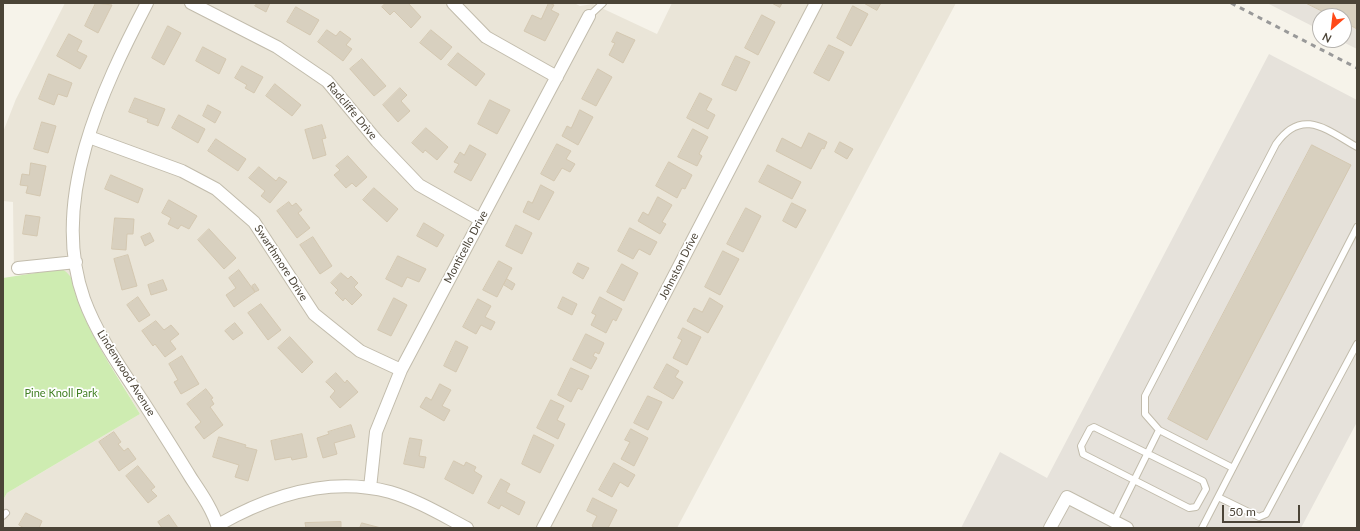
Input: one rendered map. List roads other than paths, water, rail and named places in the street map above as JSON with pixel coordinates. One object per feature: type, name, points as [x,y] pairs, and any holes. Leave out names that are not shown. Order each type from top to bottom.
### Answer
[{"type":"street","name":"Lindenwood Avenue","points":[[147,3],[133,30],[102,101],[89,137],[75,194],[73,217],[76,262],[84,298],[100,334],[203,497],[218,527]]},
{"type":"street","name":"Radcliffe Drive","points":[[191,3],[277,47],[327,81],[377,141],[419,186],[481,220]]},
{"type":"street","points":[[453,3],[486,37],[557,77]]},
{"type":"street","name":"Johnston Drive","points":[[543,528],[816,3]]},
{"type":"street","name":"Monticello Drive","points":[[370,488],[376,432],[401,370],[589,16]]},
{"type":"street","name":"Swarthmore Drive","points":[[89,137],[182,171],[216,189],[254,222],[314,314],[360,351],[401,370]]},
{"type":"street","points":[[18,268],[76,262]]},
{"type":"street","points":[[218,527],[244,510],[293,492],[347,486],[390,492],[414,501],[467,528]]},
{"type":"street","points":[[1050,528],[1067,497],[1127,528]]},
{"type":"lane","points":[[589,16],[603,3]]},
{"type":"lane","points":[[1232,468],[1159,430],[1145,414],[1145,396],[1276,144],[1284,133],[1300,124],[1318,125],[1357,147]]},
{"type":"lane","points":[[1202,528],[1357,227]]},
{"type":"lane","points":[[1218,497],[1259,517],[1266,514],[1357,344]]},
{"type":"lane","points":[[1094,427],[1148,453],[1203,481],[1206,488],[1196,508],[1189,508],[1083,454],[1081,446],[1090,429],[1094,427]]},
{"type":"lane","points":[[1114,521],[1159,430]]},
{"type":"railway","points":[[1231,3],[1357,68]]},
{"type":"park label","name":"Pine Knoll Park","points":[[61,393]]}]
